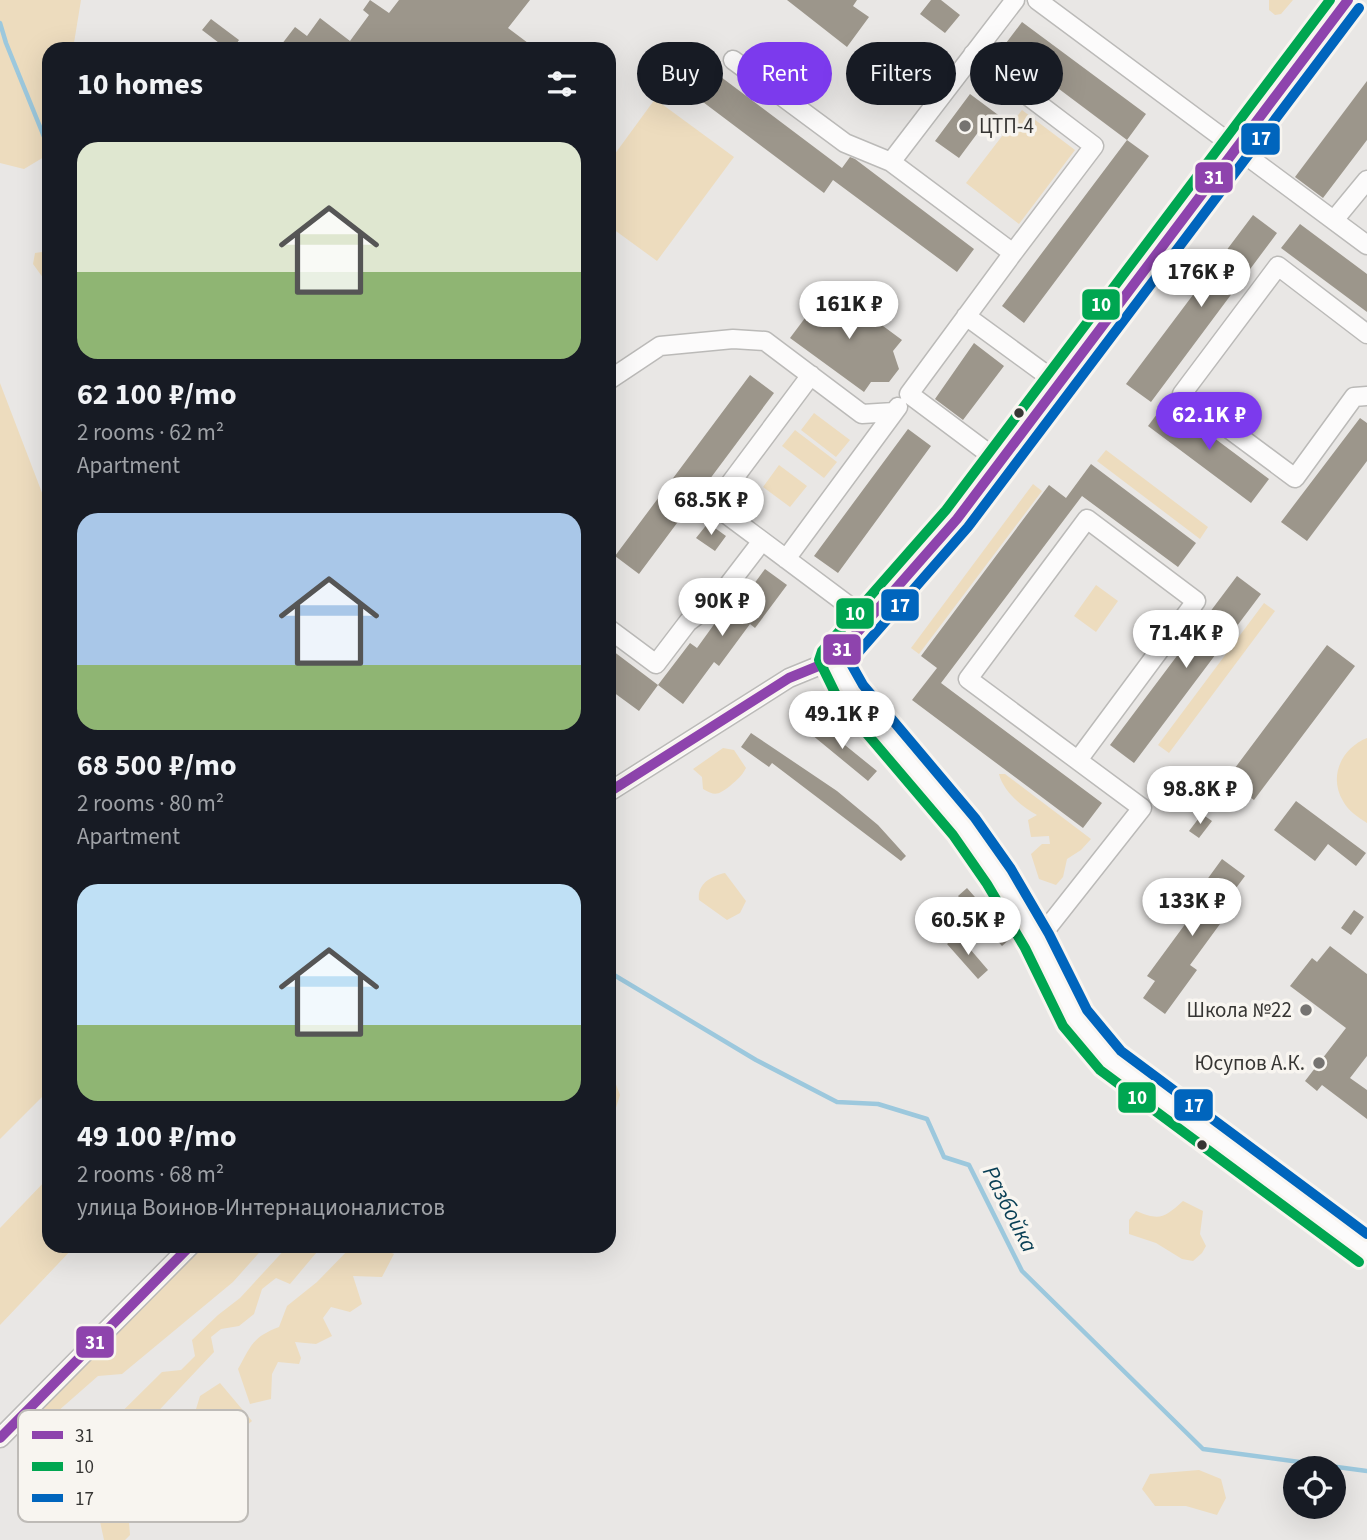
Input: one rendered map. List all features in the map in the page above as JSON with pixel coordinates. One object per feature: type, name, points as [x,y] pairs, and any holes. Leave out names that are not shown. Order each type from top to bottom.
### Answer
[{"type":"street","points":[[982,42],[1015,0]]},
{"type":"street","points":[[1037,0],[1367,245]]},
{"type":"street","points":[[616,789],[789,678],[833,660],[957,519],[1348,0]]},
{"type":"street","points":[[891,162],[970,58]]},
{"type":"street","points":[[733,60],[845,143],[891,162],[1013,253]]},
{"type":"street","points":[[786,559],[1094,146],[1040,105]]},
{"type":"street","points":[[1334,220],[1367,180]]},
{"type":"street","points":[[1367,334],[1278,266],[1182,394],[1295,478],[1354,397],[1367,396]]},
{"type":"street","points":[[967,316],[1059,384]]},
{"type":"street","points":[[616,375],[660,346],[733,340],[765,341],[862,414],[894,412]]},
{"type":"street","points":[[811,375],[715,505],[868,620]]},
{"type":"street","points":[[909,394],[1000,461]]},
{"type":"street","points":[[1037,941],[1142,808],[1077,760],[968,679],[1087,519],[1196,601],[1077,760]]},
{"type":"street","points":[[616,634],[656,664],[688,622],[716,601],[762,541]]},
{"type":"street","points":[[833,660],[851,693],[964,826],[999,876],[1037,941],[1075,1018],[1111,1061],[1367,1251]]},
{"type":"street","points":[[28,1410],[183,1253]]},
{"type":"street","points":[[0,1438],[18,1420]]},
{"type":"shaded area","points":[[0,0],[81,0],[74,42],[42,42],[42,158],[24,169],[0,163]]},
{"type":"shaded area","points":[[1269,0],[1293,0],[1281,14],[1275,15],[1269,10]]},
{"type":"shaded area","points":[[651,105],[663,105],[734,157],[657,261],[616,231],[616,152]]},
{"type":"shaded area","points":[[1022,110],[1075,150],[1019,224],[966,183]]},
{"type":"shaded area","points":[[42,252],[42,276],[33,264],[35,253]]},
{"type":"shaded area","points":[[0,383],[42,493],[42,1097],[0,1139]]},
{"type":"shaded area","points":[[814,413],[850,440],[836,457],[801,430]]},
{"type":"shaded area","points":[[795,430],[837,462],[824,478],[782,446]]},
{"type":"shaded area","points":[[1106,450],[1208,527],[1200,539],[1097,461]]},
{"type":"shaded area","points":[[779,465],[807,486],[790,507],[763,487]]},
{"type":"shaded area","points":[[1033,484],[1042,491],[919,654],[911,648]]},
{"type":"shaded area","points":[[1096,585],[1118,601],[1096,632],[1074,616]]},
{"type":"shaded area","points":[[1264,603],[1275,611],[1169,753],[1158,745]]},
{"type":"shaded area","points":[[1367,738],[1367,823],[1345,805],[1339,792],[1337,773],[1344,756]]},
{"type":"shaded area","points":[[723,748],[734,750],[746,768],[726,789],[711,793],[703,789],[702,777],[693,769]]},
{"type":"shaded area","points":[[999,774],[1005,774],[1091,839],[1067,859],[1063,877],[1056,885],[1039,879],[1031,854],[1042,844],[1050,844],[1049,836],[1031,837],[1028,820],[1037,815],[1014,798]]},
{"type":"shaded area","points":[[725,873],[746,901],[740,913],[727,920],[699,900],[703,885],[715,876]]},
{"type":"shaded area","points":[[616,1084],[620,1095],[616,1108]]},
{"type":"shaded area","points":[[42,1184],[42,1253],[68,1253],[0,1325],[0,1228]]},
{"type":"shaded area","points":[[1183,1201],[1203,1211],[1200,1234],[1206,1246],[1193,1261],[1182,1259],[1156,1243],[1129,1234],[1129,1220],[1136,1211],[1161,1216]]},
{"type":"shaded area","points":[[196,1253],[259,1253],[233,1282],[122,1374],[98,1376],[59,1410],[38,1410]]},
{"type":"shaded area","points":[[282,1253],[316,1253],[290,1284],[276,1278],[262,1289],[254,1314],[239,1326],[221,1329],[211,1337],[214,1352],[159,1410],[124,1410],[162,1372],[181,1370],[195,1356],[192,1340],[240,1298]]},
{"type":"shaded area","points":[[345,1253],[394,1254],[382,1277],[353,1276],[362,1304],[350,1312],[331,1307],[323,1318],[332,1336],[316,1344],[295,1342],[301,1358],[299,1364],[278,1362],[272,1374],[271,1399],[250,1404],[238,1369],[258,1338],[279,1327],[287,1306],[317,1282]]},
{"type":"shaded area","points":[[220,1383],[243,1410],[196,1410],[200,1396]]},
{"type":"shaded area","points":[[1199,1470],[1221,1479],[1226,1498],[1217,1515],[1186,1506],[1155,1506],[1142,1489],[1150,1474]]},
{"type":"shaded area","points":[[100,1522],[129,1522],[130,1535],[125,1540],[104,1540]]},
{"type":"building","points":[[370,0],[389,13],[399,0],[530,0],[508,28],[527,42],[283,42],[295,27],[307,36],[320,18],[350,41],[369,15],[363,10]]},
{"type":"building","points":[[787,0],[857,0],[853,6],[869,17],[851,42],[846,42],[846,46]]},
{"type":"building","points":[[931,0],[941,0],[960,15],[945,33],[920,14]]},
{"type":"building","points":[[211,19],[239,40],[218,42],[202,30]]},
{"type":"building","points":[[1022,22],[1049,42],[1007,42]]},
{"type":"building","points":[[1063,52],[1146,114],[1127,140],[1063,92]]},
{"type":"building","points":[[723,79],[737,89],[737,105],[758,105],[842,168],[850,157],[855,159],[974,249],[957,272],[833,180],[824,193],[707,105],[723,105]]},
{"type":"building","points":[[1367,81],[1367,140],[1323,198],[1295,177]]},
{"type":"building","name":"ЦТП-4","points":[[970,94],[970,105],[985,105],[1009,123],[1001,135],[985,123],[959,158],[935,141]]},
{"type":"building","points":[[1127,140],[1149,156],[1024,323],[1002,306]]},
{"type":"building","points":[[1253,215],[1277,233],[1151,402],[1126,384]]},
{"type":"building","points":[[1300,224],[1367,274],[1367,312],[1281,248]]},
{"type":"building","points":[[829,286],[902,340],[893,351],[899,369],[889,382],[871,382],[864,392],[790,338]]},
{"type":"building","points":[[974,343],[1004,366],[963,420],[935,399]]},
{"type":"building","points":[[750,375],[774,393],[639,574],[616,555]]},
{"type":"building","points":[[1166,402],[1269,479],[1251,503],[1148,426]]},
{"type":"building","points":[[1360,418],[1367,423],[1367,461],[1307,541],[1281,522]]},
{"type":"building","points":[[908,429],[931,446],[838,573],[814,556]]},
{"type":"building","points":[[1091,464],[1196,543],[1178,567],[1082,496],[941,683],[1102,803],[1083,828],[912,700],[937,668],[921,656],[1049,485],[1066,498]]},
{"type":"building","points":[[708,523],[726,536],[715,551],[696,538]]},
{"type":"building","points":[[765,569],[787,585],[755,628],[750,624],[719,666],[714,662],[683,704],[658,685],[690,643],[697,648],[728,605],[735,610]]},
{"type":"building","points":[[1237,576],[1261,594],[1134,763],[1110,745]]},
{"type":"building","points":[[1327,645],[1355,666],[1254,800],[1226,780]]},
{"type":"building","points":[[616,653],[658,685],[639,711],[616,694]]},
{"type":"building","points":[[814,720],[877,771],[868,781],[806,730]]},
{"type":"building","points":[[751,733],[837,791],[878,825],[906,856],[901,861],[772,763],[769,767],[741,747]]},
{"type":"building","points":[[1296,801],[1366,853],[1356,866],[1328,844],[1315,861],[1274,830]]},
{"type":"building","points":[[1202,814],[1212,821],[1199,838],[1189,831]]},
{"type":"building","points":[[1222,859],[1245,876],[1213,919],[1220,924],[1190,965],[1197,970],[1165,1014],[1143,998],[1155,981],[1147,976],[1197,908],[1190,903]]},
{"type":"building","points":[[967,888],[1011,938],[1002,946],[958,896]]},
{"type":"building","points":[[1354,910],[1364,917],[1351,935],[1341,928]]},
{"type":"building","points":[[958,935],[988,970],[978,979],[947,944]]},
{"type":"building","points":[[1330,946],[1367,974],[1367,1056],[1350,1078],[1367,1090],[1367,1119],[1322,1085],[1317,1091],[1305,1081],[1346,1028],[1290,986],[1312,958],[1317,962]]},
{"type":"waterway","name":"Разбойка","points":[[0,23],[42,132]]},
{"type":"waterway","name":"Разбойка","points":[[616,976],[756,1060],[837,1102],[878,1104],[927,1119],[944,1157],[969,1165],[1022,1271],[1203,1449],[1367,1471]]},
{"type":"transit line","name":"10","points":[[1330,0],[946,510],[822,651],[819,660],[839,701],[953,835],[987,884],[1025,948],[1063,1026],[1100,1070],[1359,1262]]},
{"type":"transit line","name":"31","points":[[616,788],[789,678],[833,660],[957,519],[1348,0]]},
{"type":"transit line","name":"17","points":[[1359,8],[968,527],[850,662],[863,685],[975,818],[1011,869],[1049,934],[1087,1010],[1121,1051],[1367,1234]]},
{"type":"transit line","name":"31","points":[[28,1410],[183,1253]]},
{"type":"transit line","name":"31","points":[[0,1438],[18,1420]]},
{"type":"place","name":"ЦТП-4","points":[[965,126]]},
{"type":"place","name":"Школа №22","points":[[1306,1010]]},
{"type":"place","name":"Юсупов А.К.","points":[[1319,1063]]}]
